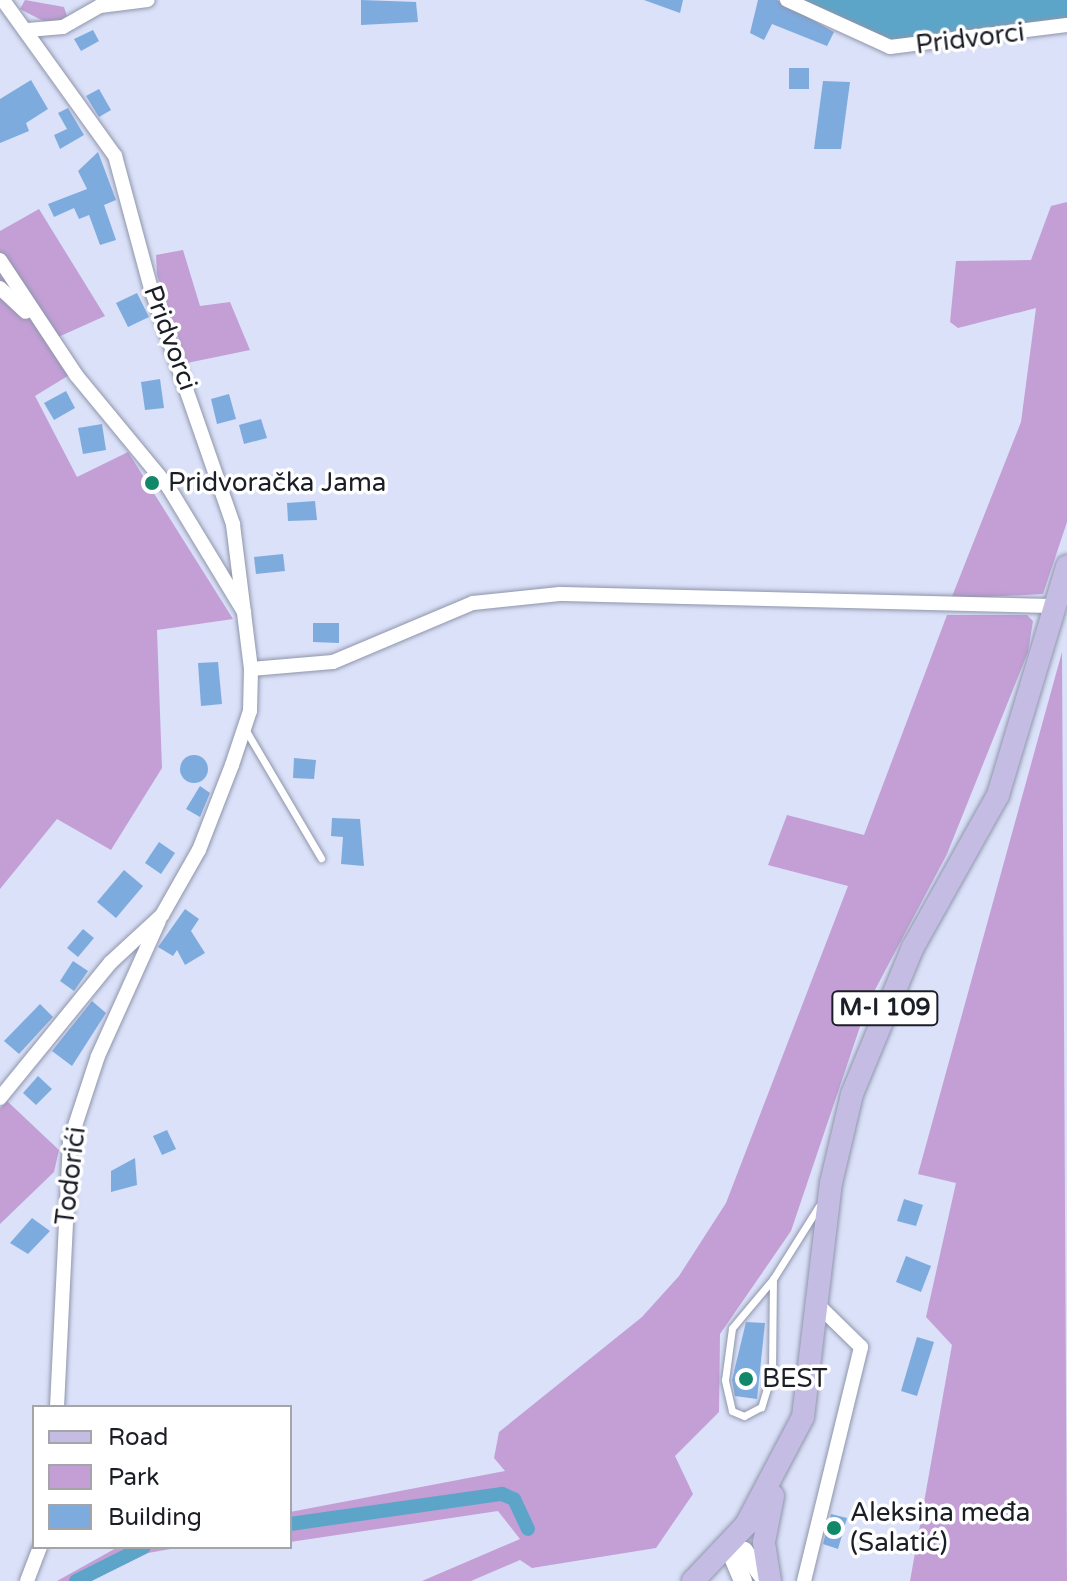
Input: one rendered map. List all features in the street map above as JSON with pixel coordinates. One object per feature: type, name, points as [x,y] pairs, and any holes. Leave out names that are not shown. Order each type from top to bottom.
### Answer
[{"type":"main road","name":"M-I 109","points":[[693,1581],[728,1546],[779,1473],[812,1383],[816,1303],[831,1183],[852,1094],[886,1005],[998,795],[1067,566]]},
{"type":"main road","points":[[769,1581],[764,1527],[779,1473]]},
{"type":"main road","points":[[728,1546],[744,1551],[769,1581]]},
{"type":"main road","points":[[728,1546],[743,1581]]},
{"type":"street","name":"Pridvorci","points":[[3,0],[28,30],[115,156],[151,289],[233,524],[248,620],[251,669]]},
{"type":"street","points":[[28,30],[63,27],[100,6],[148,0]]},
{"type":"street","name":"Pridvorci","points":[[787,0],[890,47],[1067,25]]},
{"type":"street","points":[[0,260],[38,323],[169,488],[248,620]]},
{"type":"street","points":[[0,288],[38,323]]},
{"type":"street","points":[[251,669],[333,662],[473,603],[546,595],[1054,606]]},
{"type":"street","name":"Todorići","points":[[57,1405],[70,1141],[98,1056],[162,915],[199,850],[245,729],[251,669]]},
{"type":"street","name":"Todorići","points":[[0,1098],[110,963],[162,915]]},
{"type":"street","points":[[804,1581],[861,1347],[816,1303]]},
{"type":"street","points":[[27,1581],[39,1549]]},
{"type":"lane","points":[[245,729],[321,858]]},
{"type":"lane","points":[[773,1279],[772,1372],[761,1407],[744,1416],[732,1411],[725,1380],[732,1328],[773,1279],[831,1183]]},
{"type":"lane","points":[[772,1372],[812,1383]]},
{"type":"green space","points":[[25,0],[64,7],[67,16],[53,26],[20,9]]},
{"type":"green space","points":[[1067,202],[1067,522],[1043,594],[951,599],[1021,422],[1036,308],[958,328],[950,322],[956,261],[1031,260],[1051,206]]},
{"type":"green space","points":[[39,209],[105,316],[56,338],[79,369],[35,396],[77,477],[128,452],[233,619],[157,630],[162,768],[111,850],[57,819],[0,889],[0,231]]},
{"type":"green space","points":[[183,250],[200,306],[230,302],[250,350],[187,363],[157,275],[156,255]]},
{"type":"green space","points":[[947,615],[1027,615],[1033,621],[1028,652],[947,854],[868,1003],[791,1231],[720,1334],[719,1412],[675,1456],[693,1494],[656,1548],[532,1568],[520,1560],[471,1581],[422,1581],[520,1539],[498,1511],[292,1542],[292,1512],[505,1471],[494,1458],[499,1432],[642,1317],[679,1276],[726,1203],[848,886],[768,865],[787,815],[864,835]]},
{"type":"green space","points":[[1062,652],[1067,1581],[910,1581],[952,1345],[926,1317],[956,1183],[918,1174]]},
{"type":"green space","points":[[7,1101],[59,1150],[54,1172],[0,1224],[0,1108]]},
{"type":"green space","points":[[114,1549],[171,1549],[148,1553],[91,1581],[57,1581]]},
{"type":"water","points":[[794,0],[1067,0],[1067,21],[882,41]]},
{"type":"building","points":[[361,0],[416,2],[418,22],[361,25]]},
{"type":"building","points":[[644,0],[683,0],[680,13]]},
{"type":"building","points":[[758,0],[777,0],[834,32],[827,46],[772,24],[764,40],[750,33]]},
{"type":"building","points":[[93,30],[99,41],[81,51],[74,39]]},
{"type":"building","points":[[789,68],[809,68],[809,89],[789,89]]},
{"type":"building","points":[[31,80],[48,109],[26,123],[29,131],[0,143],[0,99]]},
{"type":"building","points":[[823,81],[850,82],[841,149],[814,149]]},
{"type":"building","points":[[99,89],[111,110],[99,117],[86,96]]},
{"type":"building","points":[[68,108],[84,135],[60,149],[54,135],[67,129],[58,113]]},
{"type":"building","points":[[98,152],[116,200],[104,205],[116,240],[100,245],[89,215],[79,219],[74,208],[54,217],[48,204],[87,189],[78,171]]},
{"type":"building","points":[[137,293],[149,317],[128,327],[116,303]]},
{"type":"building","points":[[160,379],[164,408],[145,410],[141,382]]},
{"type":"building","points":[[66,391],[75,408],[54,420],[44,403]]},
{"type":"building","points":[[229,394],[236,419],[217,424],[211,399]]},
{"type":"building","points":[[261,419],[267,438],[244,444],[239,425]]},
{"type":"building","points":[[102,424],[106,450],[83,454],[78,428]]},
{"type":"building","points":[[315,501],[317,520],[288,521],[287,503]]},
{"type":"building","points":[[283,554],[285,571],[256,574],[254,557]]},
{"type":"building","points":[[313,623],[339,623],[339,643],[313,642]]},
{"type":"building","points":[[218,662],[222,704],[201,706],[198,663]]},
{"type":"building","points":[[194,755],[204,759],[208,769],[204,779],[194,783],[184,779],[180,769],[184,759]]},
{"type":"building","points":[[294,758],[316,760],[314,779],[293,778]]},
{"type":"building","points":[[200,786],[210,793],[200,817],[186,809]]},
{"type":"building","points":[[332,818],[360,819],[364,866],[341,864],[343,837],[331,836]]},
{"type":"building","points":[[159,842],[175,853],[161,874],[145,863]]},
{"type":"building","points":[[124,870],[143,886],[116,918],[97,902]]},
{"type":"building","points":[[185,909],[199,919],[191,931],[205,953],[185,965],[177,950],[173,956],[158,947]]},
{"type":"building","points":[[83,929],[94,938],[78,957],[67,948]]},
{"type":"building","points":[[73,961],[88,971],[74,991],[60,981]]},
{"type":"building","points":[[92,1001],[106,1013],[72,1066],[52,1051]]},
{"type":"building","points":[[40,1004],[53,1017],[19,1054],[4,1041]]},
{"type":"building","points":[[38,1076],[52,1089],[36,1105],[23,1093]]},
{"type":"building","points":[[167,1130],[176,1149],[162,1155],[153,1136]]},
{"type":"building","points":[[135,1158],[137,1185],[111,1192],[111,1171]]},
{"type":"building","points":[[904,1199],[923,1205],[916,1226],[897,1221]]},
{"type":"building","points":[[32,1218],[50,1231],[28,1254],[10,1243]]},
{"type":"building","points":[[906,1256],[931,1266],[921,1292],[896,1282]]},
{"type":"building","points":[[746,1322],[765,1323],[757,1399],[735,1396],[732,1380]]},
{"type":"building","points":[[917,1337],[934,1342],[917,1396],[901,1391]]},
{"type":"building","name":"Aleksina međa (Salatić)","points":[[831,1514],[847,1518],[838,1549],[823,1544]]},
{"type":"waterway","points":[[292,1524],[502,1494],[514,1499],[528,1529]]},
{"type":"waterway","points":[[76,1581],[140,1549]]},
{"type":"place","name":"Pridvoračka Jama","points":[[152,483]]},
{"type":"place","name":"BEST","points":[[746,1379]]},
{"type":"place","name":"Aleksina međa (Salatić)","points":[[834,1528]]}]
